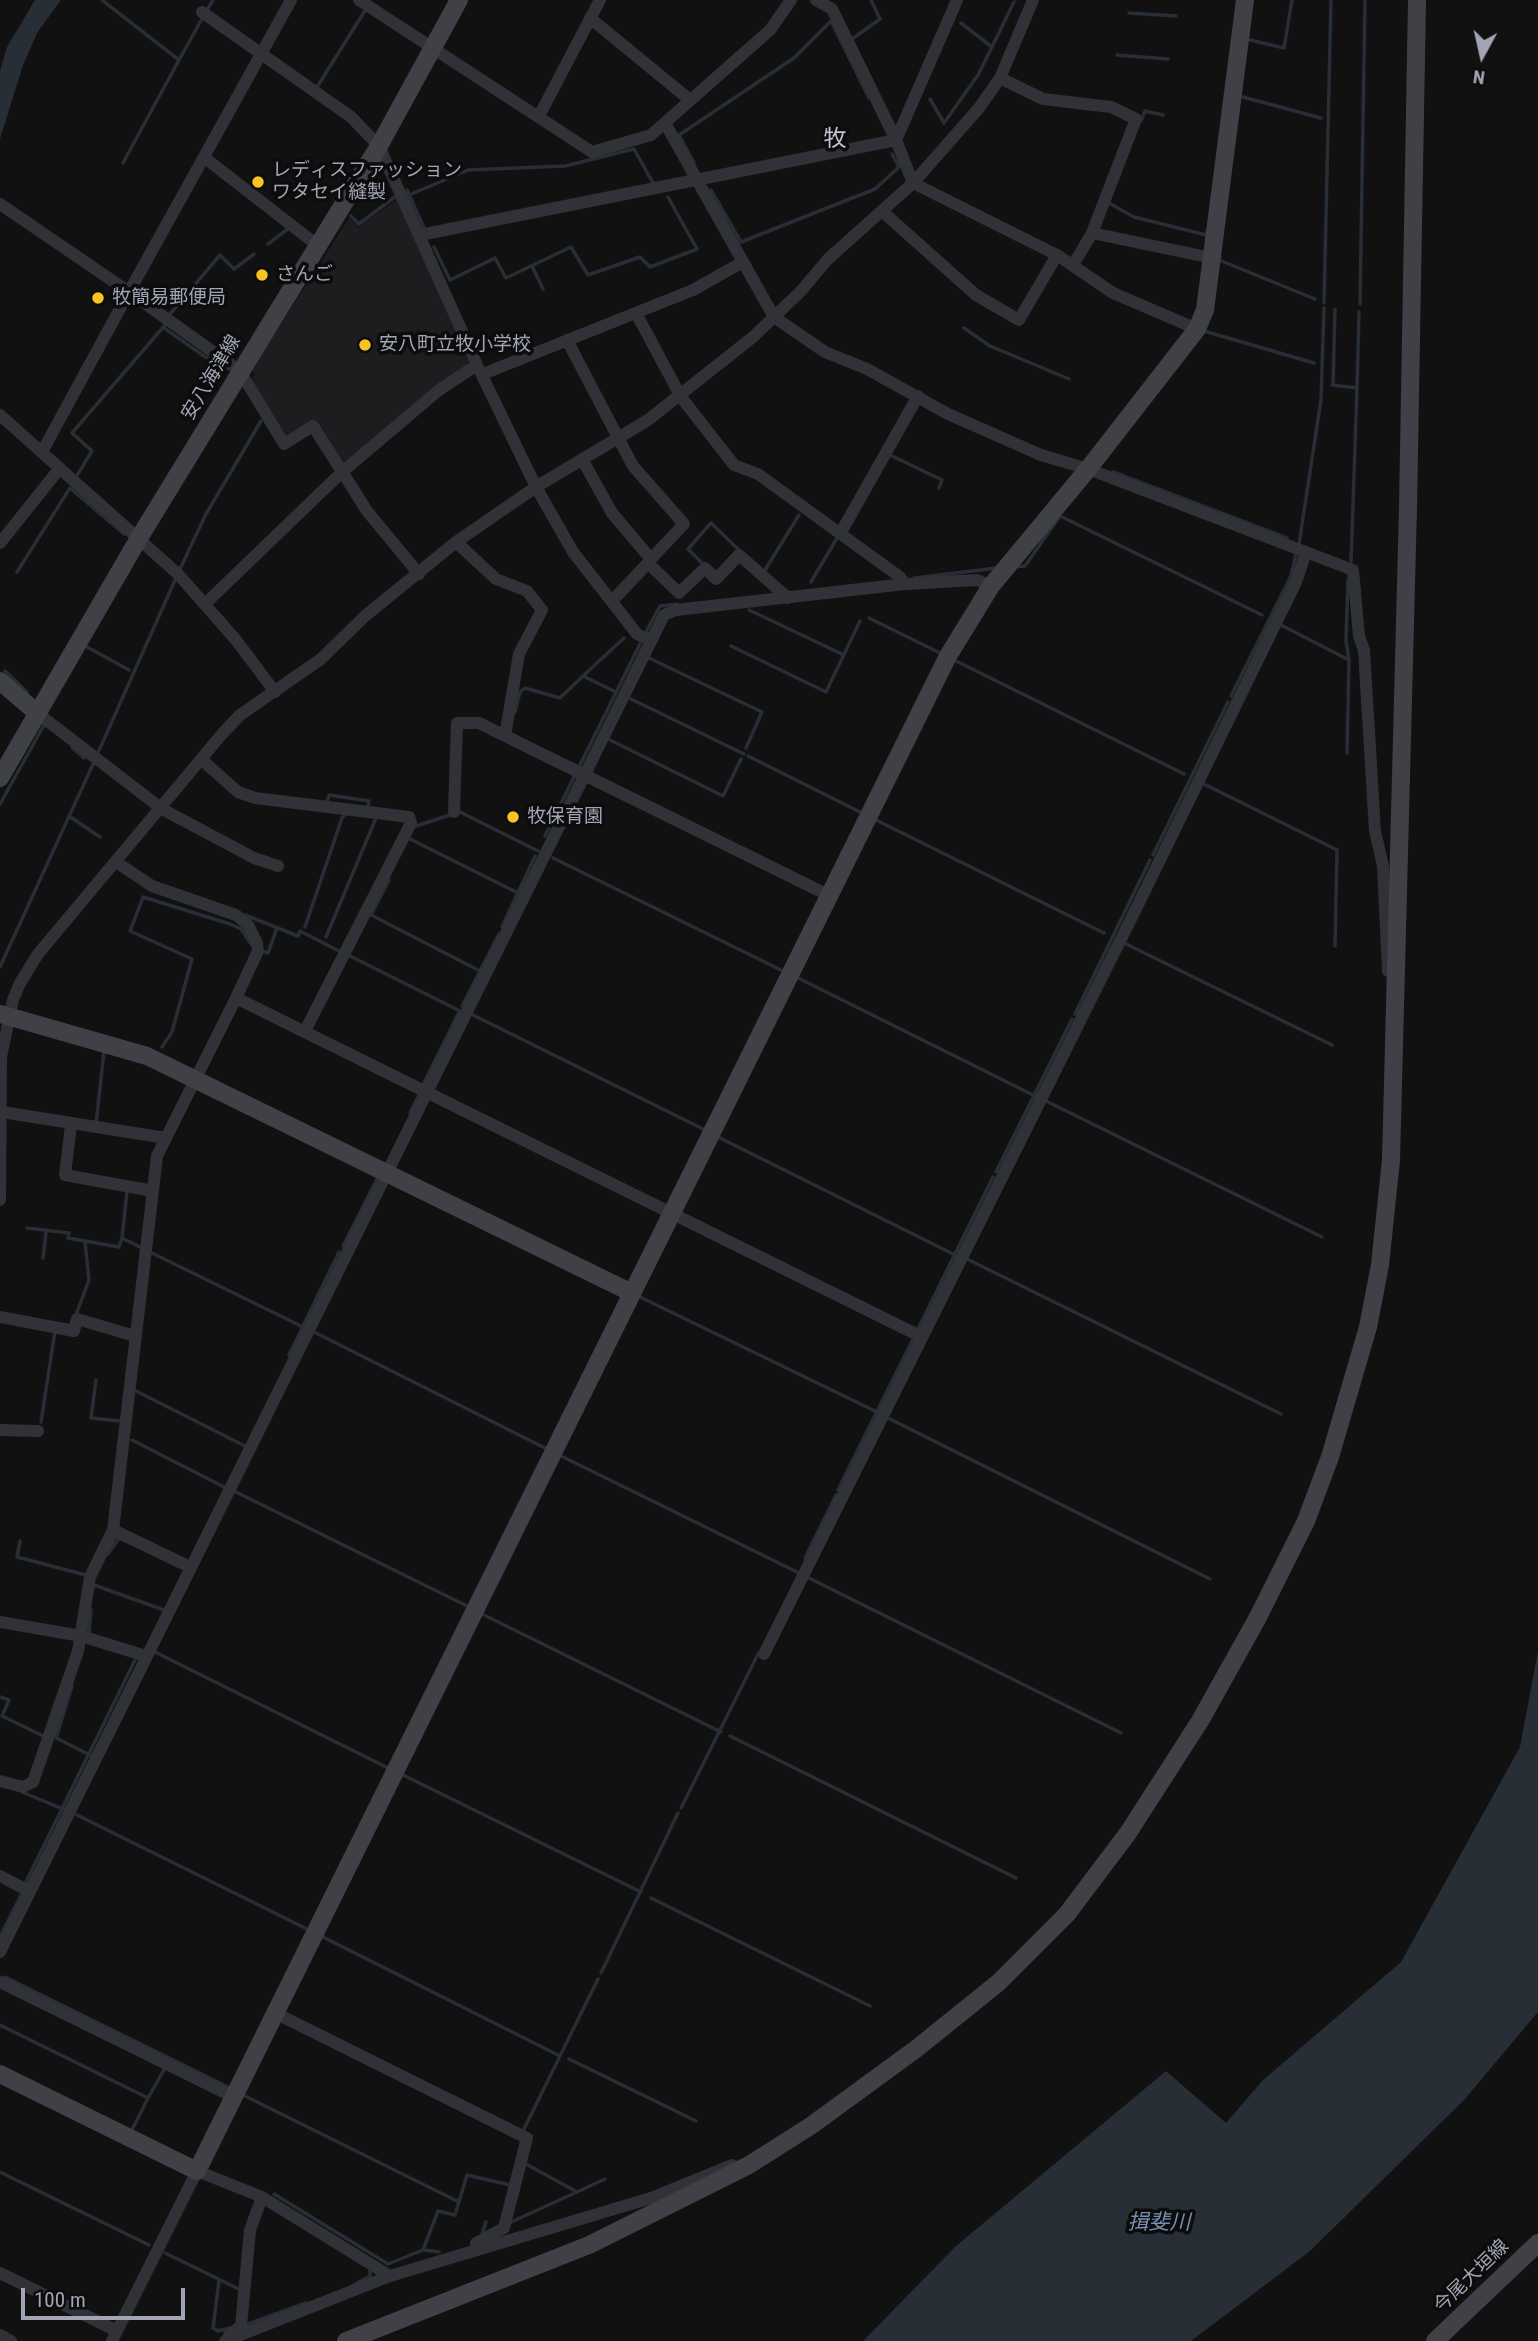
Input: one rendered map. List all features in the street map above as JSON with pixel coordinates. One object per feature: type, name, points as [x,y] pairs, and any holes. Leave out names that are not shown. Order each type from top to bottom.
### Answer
[{"type":"street","points":[[42,452],[291,0]]},
{"type":"street","points":[[359,0],[592,152],[651,135],[770,30],[790,0]]},
{"type":"street","name":"安八海津線","points":[[0,778],[139,538],[379,146],[459,0]]},
{"type":"street","points":[[539,116],[600,0]]},
{"type":"street","points":[[816,0],[832,9],[896,140],[913,183],[1057,255],[1113,293],[1197,329]]},
{"type":"street","points":[[896,140],[957,0]]},
{"type":"street","points":[[0,1200],[4,1015],[37,954],[240,715],[321,659],[365,616],[456,542],[536,487],[617,440],[681,397],[774,317],[828,259],[913,183],[979,108],[1000,78],[1033,0]]},
{"type":"street","points":[[0,2273],[115,2336],[936,678],[991,586],[1088,469],[1197,329],[1205,310],[1245,0]]},
{"type":"street","points":[[346,2341],[589,2245],[749,2165],[812,2125],[916,2049],[998,1983],[1067,1914],[1128,1833],[1200,1721],[1257,1619],[1306,1521],[1330,1457],[1368,1326],[1380,1265],[1391,1160],[1417,0]]},
{"type":"street","points":[[202,12],[351,117],[379,146],[536,487],[573,552],[636,634],[649,640]]},
{"type":"street","points":[[590,18],[690,100]]},
{"type":"street","points":[[1000,78],[1043,99],[1111,107],[1136,118],[1092,233],[1073,265]]},
{"type":"street","points":[[665,123],[741,263],[774,317],[825,352],[867,369],[1041,455],[1088,469],[1353,570],[1356,578],[1359,636],[1364,650],[1375,831],[1383,866],[1388,974],[1395,982]]},
{"type":"street","points":[[421,235],[695,178],[896,140]]},
{"type":"street","points":[[205,158],[317,245]]},
{"type":"street","points":[[0,204],[240,371],[284,444],[313,426],[366,511],[419,574]]},
{"type":"street","points":[[883,212],[976,295],[1019,320],[1057,255]]},
{"type":"street","points":[[1092,233],[1212,258]]},
{"type":"street","points":[[205,604],[341,473],[439,390],[480,370],[567,340],[693,290],[741,263]]},
{"type":"street","points":[[636,313],[681,397],[734,465],[758,474],[900,577],[905,584]]},
{"type":"street","points":[[567,340],[617,440],[633,466],[684,524],[612,601]]},
{"type":"street","points":[[839,534],[918,396]]},
{"type":"street","points":[[0,415],[139,538],[205,604],[275,692]]},
{"type":"street","points":[[582,459],[612,513],[678,593],[705,568],[716,579],[739,555],[788,598]]},
{"type":"street","points":[[0,543],[60,468]]},
{"type":"street","points":[[456,542],[496,579],[527,591],[542,610],[519,654],[505,736]]},
{"type":"street","points":[[764,1654],[1296,582],[1306,552]]},
{"type":"street","points":[[0,1952],[649,640],[664,615],[676,610],[905,584],[977,580],[991,586]]},
{"type":"street","points":[[0,681],[162,809],[254,858],[278,866]]},
{"type":"street","points":[[454,813],[457,723],[479,723],[828,895]]},
{"type":"street","points":[[202,760],[229,785],[255,797],[410,817],[411,823],[305,1031]]},
{"type":"street","points":[[0,1781],[23,1787],[33,1782],[81,1636],[90,1577],[113,1530],[157,1156],[258,951],[248,925],[236,915],[152,887],[116,862]]},
{"type":"street","points":[[236,998],[922,1337]]},
{"type":"street","points":[[4,1015],[147,1056],[630,1292]]},
{"type":"street","points":[[2,1112],[166,1138]]},
{"type":"street","points":[[71,1125],[65,1175],[153,1191]]},
{"type":"street","points":[[0,1317],[74,1331],[77,1319],[135,1336]]},
{"type":"street","points":[[0,1430],[38,1431]]},
{"type":"street","points":[[113,1530],[190,1567]]},
{"type":"street","points":[[0,1622],[81,1636],[146,1656]]},
{"type":"street","points":[[0,1876],[29,1891]]},
{"type":"street","points":[[0,1982],[234,2097]]},
{"type":"street","points":[[275,2013],[527,2138],[503,2228],[448,2258]]},
{"type":"street","points":[[0,2074],[197,2171],[262,2197],[390,2276]]},
{"type":"street","points":[[223,2341],[390,2276],[651,2198],[736,2164],[749,2165]]},
{"type":"street","points":[[223,2341],[241,2326],[250,2230],[262,2197]]},
{"type":"street","name":"今尾大垣線","points":[[1435,2341],[1538,2243]]},
{"type":"street","points":[[0,2335],[11,2341]]},
{"type":"shaded area","name":"安八町立牧小学校","points":[[397,199],[469,363],[344,464],[314,421],[289,436],[284,436],[252,379],[255,375],[252,369],[349,218],[359,227]]},
{"type":"water","points":[[35,0],[61,0],[37,33],[23,65],[0,139],[0,71],[7,47]]},
{"type":"water","name":"揖斐川","points":[[1538,1651],[1538,2012],[1464,2100],[1310,2251],[1191,2341],[863,2341],[956,2246],[1166,2071],[1226,2123],[1263,2080],[1401,1962],[1520,1747]]},
{"type":"waterway","points":[[102,0],[179,60],[203,17]]},
{"type":"waterway","points":[[207,10],[213,0]]},
{"type":"waterway","points":[[852,39],[880,19],[871,0]]},
{"type":"waterway","points":[[1246,39],[1284,48],[1292,0]]},
{"type":"waterway","points":[[1324,303],[1331,0]]},
{"type":"waterway","points":[[1360,304],[1365,0]]},
{"type":"waterway","points":[[992,47],[1014,2]]},
{"type":"waterway","points":[[317,87],[366,9]]},
{"type":"waterway","points":[[1129,13],[1176,16]]},
{"type":"waterway","points":[[694,163],[679,135],[794,58],[831,21],[869,98]]},
{"type":"waterway","points":[[930,99],[944,123],[978,75],[992,47],[961,23]]},
{"type":"waterway","points":[[1117,55],[1168,59]]},
{"type":"waterway","points":[[123,163],[179,60]]},
{"type":"waterway","points":[[1239,96],[1321,118]]},
{"type":"waterway","points":[[1141,121],[1145,111],[1163,115]]},
{"type":"waterway","points":[[409,195],[468,170],[565,166],[634,149],[653,183]]},
{"type":"waterway","points":[[711,190],[741,242],[875,189],[899,167],[892,154]]},
{"type":"waterway","points":[[407,190],[424,228]]},
{"type":"waterway","points":[[351,216],[359,224],[396,196]]},
{"type":"waterway","points":[[434,247],[450,280],[495,258],[506,278],[571,247],[588,275],[640,257],[650,267],[697,249],[668,197]]},
{"type":"waterway","points":[[1109,203],[1134,217],[1206,235],[1207,231]]},
{"type":"waterway","points":[[268,244],[289,228]]},
{"type":"waterway","points":[[170,314],[220,255],[234,269],[254,254]]},
{"type":"waterway","points":[[1220,257],[1219,260],[1315,299]]},
{"type":"waterway","points":[[532,266],[543,289]]},
{"type":"waterway","points":[[1299,544],[1321,400],[1324,308]]},
{"type":"waterway","points":[[1333,385],[1335,309]]},
{"type":"waterway","points":[[1357,388],[1359,312]]},
{"type":"waterway","points":[[76,477],[92,451],[72,433],[165,325]]},
{"type":"waterway","points":[[164,328],[224,370]]},
{"type":"waterway","points":[[964,328],[990,346],[1069,379]]},
{"type":"waterway","points":[[1204,331],[1314,363]]},
{"type":"waterway","points":[[1332,385],[1357,388],[1351,562]]},
{"type":"waterway","points":[[180,569],[206,514],[261,421]]},
{"type":"waterway","points":[[890,455],[942,480],[939,488]]},
{"type":"waterway","points":[[1113,472],[1287,538]]},
{"type":"waterway","points":[[17,572],[70,488],[124,534]]},
{"type":"waterway","points":[[765,570],[799,515]]},
{"type":"waterway","points":[[1060,516],[1262,615]]},
{"type":"waterway","points":[[1014,567],[1025,566],[1060,516]]},
{"type":"waterway","points":[[703,564],[688,549],[711,523],[739,550]]},
{"type":"waterway","points":[[811,582],[837,538]]},
{"type":"waterway","points":[[1231,696],[1291,576],[1296,554]]},
{"type":"waterway","points":[[914,578],[997,568]]},
{"type":"waterway","points":[[97,755],[176,578]]},
{"type":"waterway","points":[[1279,624],[1349,660],[1346,641],[1348,580]]},
{"type":"waterway","points":[[646,632],[660,606],[677,604]]},
{"type":"waterway","points":[[749,610],[844,655]]},
{"type":"waterway","points":[[869,618],[942,654]]},
{"type":"waterway","points":[[731,646],[826,692],[860,621]]},
{"type":"waterway","points":[[583,676],[624,638]]},
{"type":"waterway","points":[[579,767],[640,644]]},
{"type":"waterway","points":[[87,647],[129,670]]},
{"type":"waterway","points":[[649,658],[762,712],[746,748]]},
{"type":"waterway","points":[[954,660],[1184,774]]},
{"type":"waterway","points":[[1347,753],[1349,660]]},
{"type":"waterway","points":[[5,671],[27,692]]},
{"type":"waterway","points":[[515,712],[520,692],[525,688],[560,698],[583,676],[616,692]]},
{"type":"waterway","points":[[631,699],[744,754]]},
{"type":"waterway","points":[[1153,855],[1228,702]]},
{"type":"waterway","points":[[0,804],[44,725],[48,726]]},
{"type":"waterway","points":[[608,739],[723,796],[741,759]]},
{"type":"waterway","points":[[72,747],[84,758]]},
{"type":"waterway","points":[[748,756],[860,812]]},
{"type":"waterway","points":[[0,967],[94,762]]},
{"type":"waterway","points":[[545,836],[575,775]]},
{"type":"waterway","points":[[1202,783],[1337,850],[1335,946]]},
{"type":"waterway","points":[[327,802],[329,795],[369,801],[368,807]]},
{"type":"waterway","points":[[458,811],[538,851]]},
{"type":"waterway","points":[[305,927],[342,818],[346,814]]},
{"type":"waterway","points":[[416,826],[450,815]]},
{"type":"waterway","points":[[69,816],[100,837]]},
{"type":"waterway","points":[[326,937],[376,818]]},
{"type":"waterway","points":[[874,819],[1104,933]]},
{"type":"waterway","points":[[410,839],[518,893]]},
{"type":"waterway","points":[[502,927],[535,856]]},
{"type":"waterway","points":[[553,858],[781,970]]},
{"type":"waterway","points":[[1075,1014],[1150,860]]},
{"type":"waterway","points":[[389,880],[371,915],[480,971]]},
{"type":"waterway","points":[[162,1047],[172,1032],[192,959],[130,931],[143,897],[230,924],[241,929],[251,944]]},
{"type":"waterway","points":[[245,915],[298,936],[300,931],[341,952]]},
{"type":"waterway","points":[[262,951],[268,953],[277,928]]},
{"type":"waterway","points":[[462,1006],[499,934]]},
{"type":"waterway","points":[[1124,943],[1332,1045]]},
{"type":"waterway","points":[[350,956],[460,1011]]},
{"type":"waterway","points":[[796,977],[1035,1096]]},
{"type":"waterway","points":[[423,1085],[459,1012]]},
{"type":"waterway","points":[[473,1015],[703,1129]]},
{"type":"waterway","points":[[996,1172],[1072,1019]]},
{"type":"waterway","points":[[96,1124],[104,1051]]},
{"type":"waterway","points":[[410,1113],[419,1095]]},
{"type":"waterway","points":[[1046,1101],[1322,1237]]},
{"type":"waterway","points":[[716,1136],[955,1255]]},
{"type":"waterway","points":[[917,1331],[993,1177]]},
{"type":"waterway","points":[[343,1246],[377,1179]]},
{"type":"waterway","points":[[127,1191],[122,1238],[140,1247]]},
{"type":"waterway","points":[[27,1228],[69,1233],[68,1238],[119,1247],[122,1238]]},
{"type":"waterway","points":[[43,1258],[46,1232]]},
{"type":"waterway","points":[[77,1312],[89,1280],[85,1242]]},
{"type":"waterway","points":[[289,1355],[339,1252]]},
{"type":"waterway","points":[[152,1253],[303,1327]]},
{"type":"waterway","points":[[967,1259],[1281,1414]]},
{"type":"waterway","points":[[638,1296],[877,1412]]},
{"type":"waterway","points":[[41,1422],[55,1331]]},
{"type":"waterway","points":[[316,1333],[545,1448]]},
{"type":"waterway","points":[[838,1490],[914,1337]]},
{"type":"waterway","points":[[96,1380],[91,1418],[120,1421]]},
{"type":"waterway","points":[[136,1391],[245,1446]]},
{"type":"waterway","points":[[888,1418],[1210,1579]]},
{"type":"waterway","points":[[132,1440],[224,1487]]},
{"type":"waterway","points":[[559,1455],[799,1573]]},
{"type":"waterway","points":[[236,1492],[467,1606]]},
{"type":"waterway","points":[[805,1558],[836,1495]]},
{"type":"waterway","points":[[108,1554],[119,1538]]},
{"type":"waterway","points":[[20,1541],[17,1557],[86,1575]]},
{"type":"waterway","points":[[809,1578],[1121,1733]]},
{"type":"waterway","points":[[94,1587],[164,1610]]},
{"type":"waterway","points":[[89,1634],[91,1609]]},
{"type":"waterway","points":[[482,1614],[721,1732]]},
{"type":"waterway","points":[[155,1652],[390,1769]]},
{"type":"waterway","points":[[681,1808],[758,1654]]},
{"type":"waterway","points":[[25,1884],[136,1658]]},
{"type":"waterway","points":[[72,1686],[56,1738],[90,1755]]},
{"type":"waterway","points":[[0,1697],[9,1700],[2,1716],[45,1737]]},
{"type":"waterway","points":[[730,1736],[1016,1878]]},
{"type":"waterway","points":[[401,1774],[641,1892]]},
{"type":"waterway","points":[[22,1792],[63,1809]]},
{"type":"waterway","points":[[601,1973],[678,1813]]},
{"type":"waterway","points":[[77,1815],[307,1929]]},
{"type":"waterway","points":[[0,1937],[21,1895]]},
{"type":"waterway","points":[[651,1898],[870,2006]]},
{"type":"waterway","points":[[321,1936],[560,2056]]},
{"type":"waterway","points":[[5,1977],[230,2088]]},
{"type":"waterway","points":[[522,2133],[598,1979]]},
{"type":"waterway","points":[[0,2025],[148,2098],[165,2068]]},
{"type":"waterway","points":[[569,2059],[696,2121]]},
{"type":"waterway","points":[[243,2095],[459,2202]]},
{"type":"waterway","points":[[131,2132],[148,2098]]},
{"type":"waterway","points":[[509,2223],[577,2192],[526,2164]]},
{"type":"waterway","points":[[0,2172],[149,2245]]},
{"type":"waterway","points":[[274,2194],[388,2264],[423,2250],[438,2211],[455,2215],[467,2175],[510,2185]]},
{"type":"waterway","points":[[577,2192],[605,2179]]},
{"type":"waterway","points":[[482,2234],[486,2222]]},
{"type":"waterway","points":[[424,2250],[439,2252]]},
{"type":"waterway","points":[[165,2253],[241,2290]]},
{"type":"waterway","points":[[352,2286],[370,2276],[370,2269]]},
{"type":"waterway","points":[[219,2281],[213,2328],[218,2331],[230,2328]]},
{"type":"waterway","points":[[245,2325],[306,2303]]},
{"type":"place","name":"レディスファッション ワタセイ縫製","points":[[258,182]]},
{"type":"place","name":"さんご","points":[[262,275]]},
{"type":"place","name":"牧簡易郵便局","points":[[98,298]]},
{"type":"place","name":"安八町立牧小学校","points":[[365,345]]},
{"type":"place","name":"牧保育園","points":[[513,817]]},
{"type":"district","name":"牧","points":[[835,140]]}]
